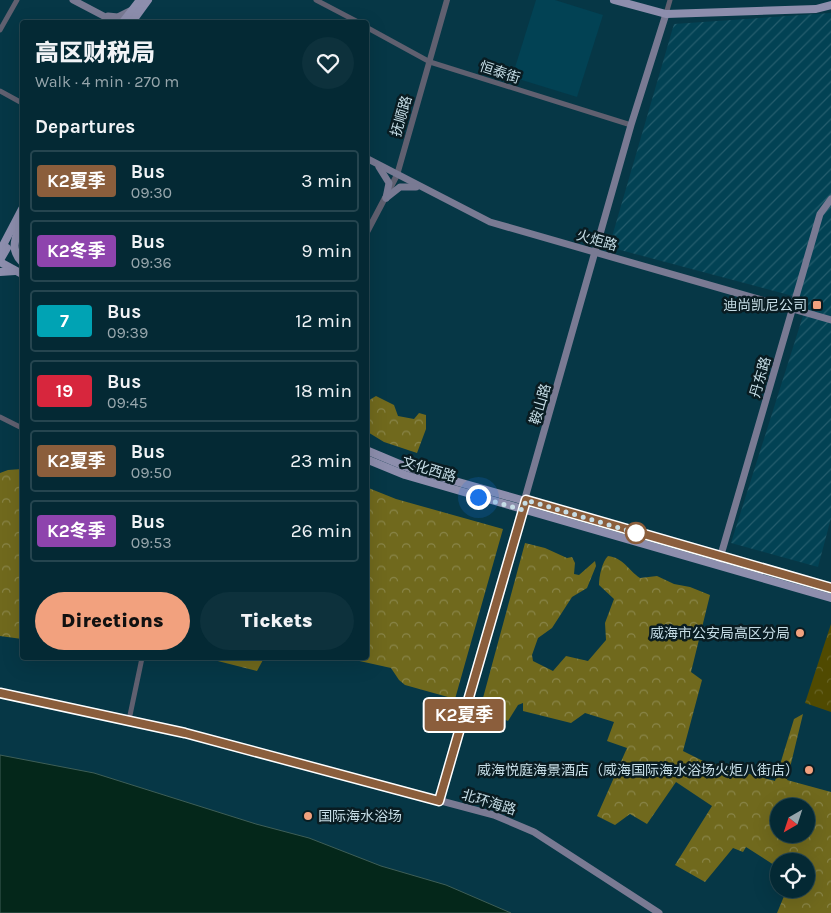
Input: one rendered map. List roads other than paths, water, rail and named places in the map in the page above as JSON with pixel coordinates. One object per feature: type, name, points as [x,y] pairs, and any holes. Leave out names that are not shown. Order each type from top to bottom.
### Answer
[{"type":"main road","points":[[73,0],[111,20]]},
{"type":"main road","points":[[133,20],[140,0]]},
{"type":"main road","points":[[125,20],[148,0]]},
{"type":"main road","points":[[614,0],[666,14],[816,9],[831,5]]},
{"type":"main road","points":[[99,14],[118,18],[136,10]]},
{"type":"main road","points":[[136,10],[138,20]]},
{"type":"main road","points":[[99,14],[104,20]]},
{"type":"main road","name":"鞍山路","points":[[439,801],[631,125],[666,14]]},
{"type":"main road","points":[[369,160],[387,178],[389,183],[386,198]]},
{"type":"main road","name":"火炬路","points":[[369,160],[490,222],[831,320]]},
{"type":"main road","points":[[386,198],[400,187],[420,187]]},
{"type":"main road","name":"丹东路","points":[[718,565],[820,214],[831,199]]},
{"type":"main road","points":[[0,241],[19,223]]},
{"type":"main road","points":[[1,256],[19,223]]},
{"type":"main road","points":[[19,223],[13,245],[20,260]]},
{"type":"main road","points":[[1,256],[20,262]]},
{"type":"main road","points":[[1,256],[20,272]]},
{"type":"main road","points":[[0,272],[12,270],[20,273]]},
{"type":"main road","name":"文化西路","points":[[369,451],[409,468],[831,588]]},
{"type":"main road","name":"文化西路","points":[[369,460],[405,475],[831,598]]},
{"type":"main road","name":"北环海路","points":[[0,693],[129,720],[494,815],[534,832],[659,913]]},
{"type":"street","points":[[0,30],[17,0]]},
{"type":"street","points":[[316,0],[354,20]]},
{"type":"street","name":"抚顺路","points":[[369,229],[398,175],[446,0]]},
{"type":"street","points":[[666,14],[670,0]]},
{"type":"street","name":"恒泰街","points":[[369,29],[430,62],[631,125]]},
{"type":"street","points":[[0,91],[20,102]]},
{"type":"street","points":[[0,417],[20,427]]},
{"type":"street","points":[[129,720],[142,660]]},
{"type":"place","name":"迪尚凯尼公司","points":[[817,305]]},
{"type":"place","name":"威海市公安局高区分局","points":[[800,633]]},
{"type":"place","name":"威海悦庭海景酒店（威海国际海水浴场火炬八街店）","points":[[809,770]]},
{"type":"place","name":"国际海水浴场","points":[[308,816]]}]
